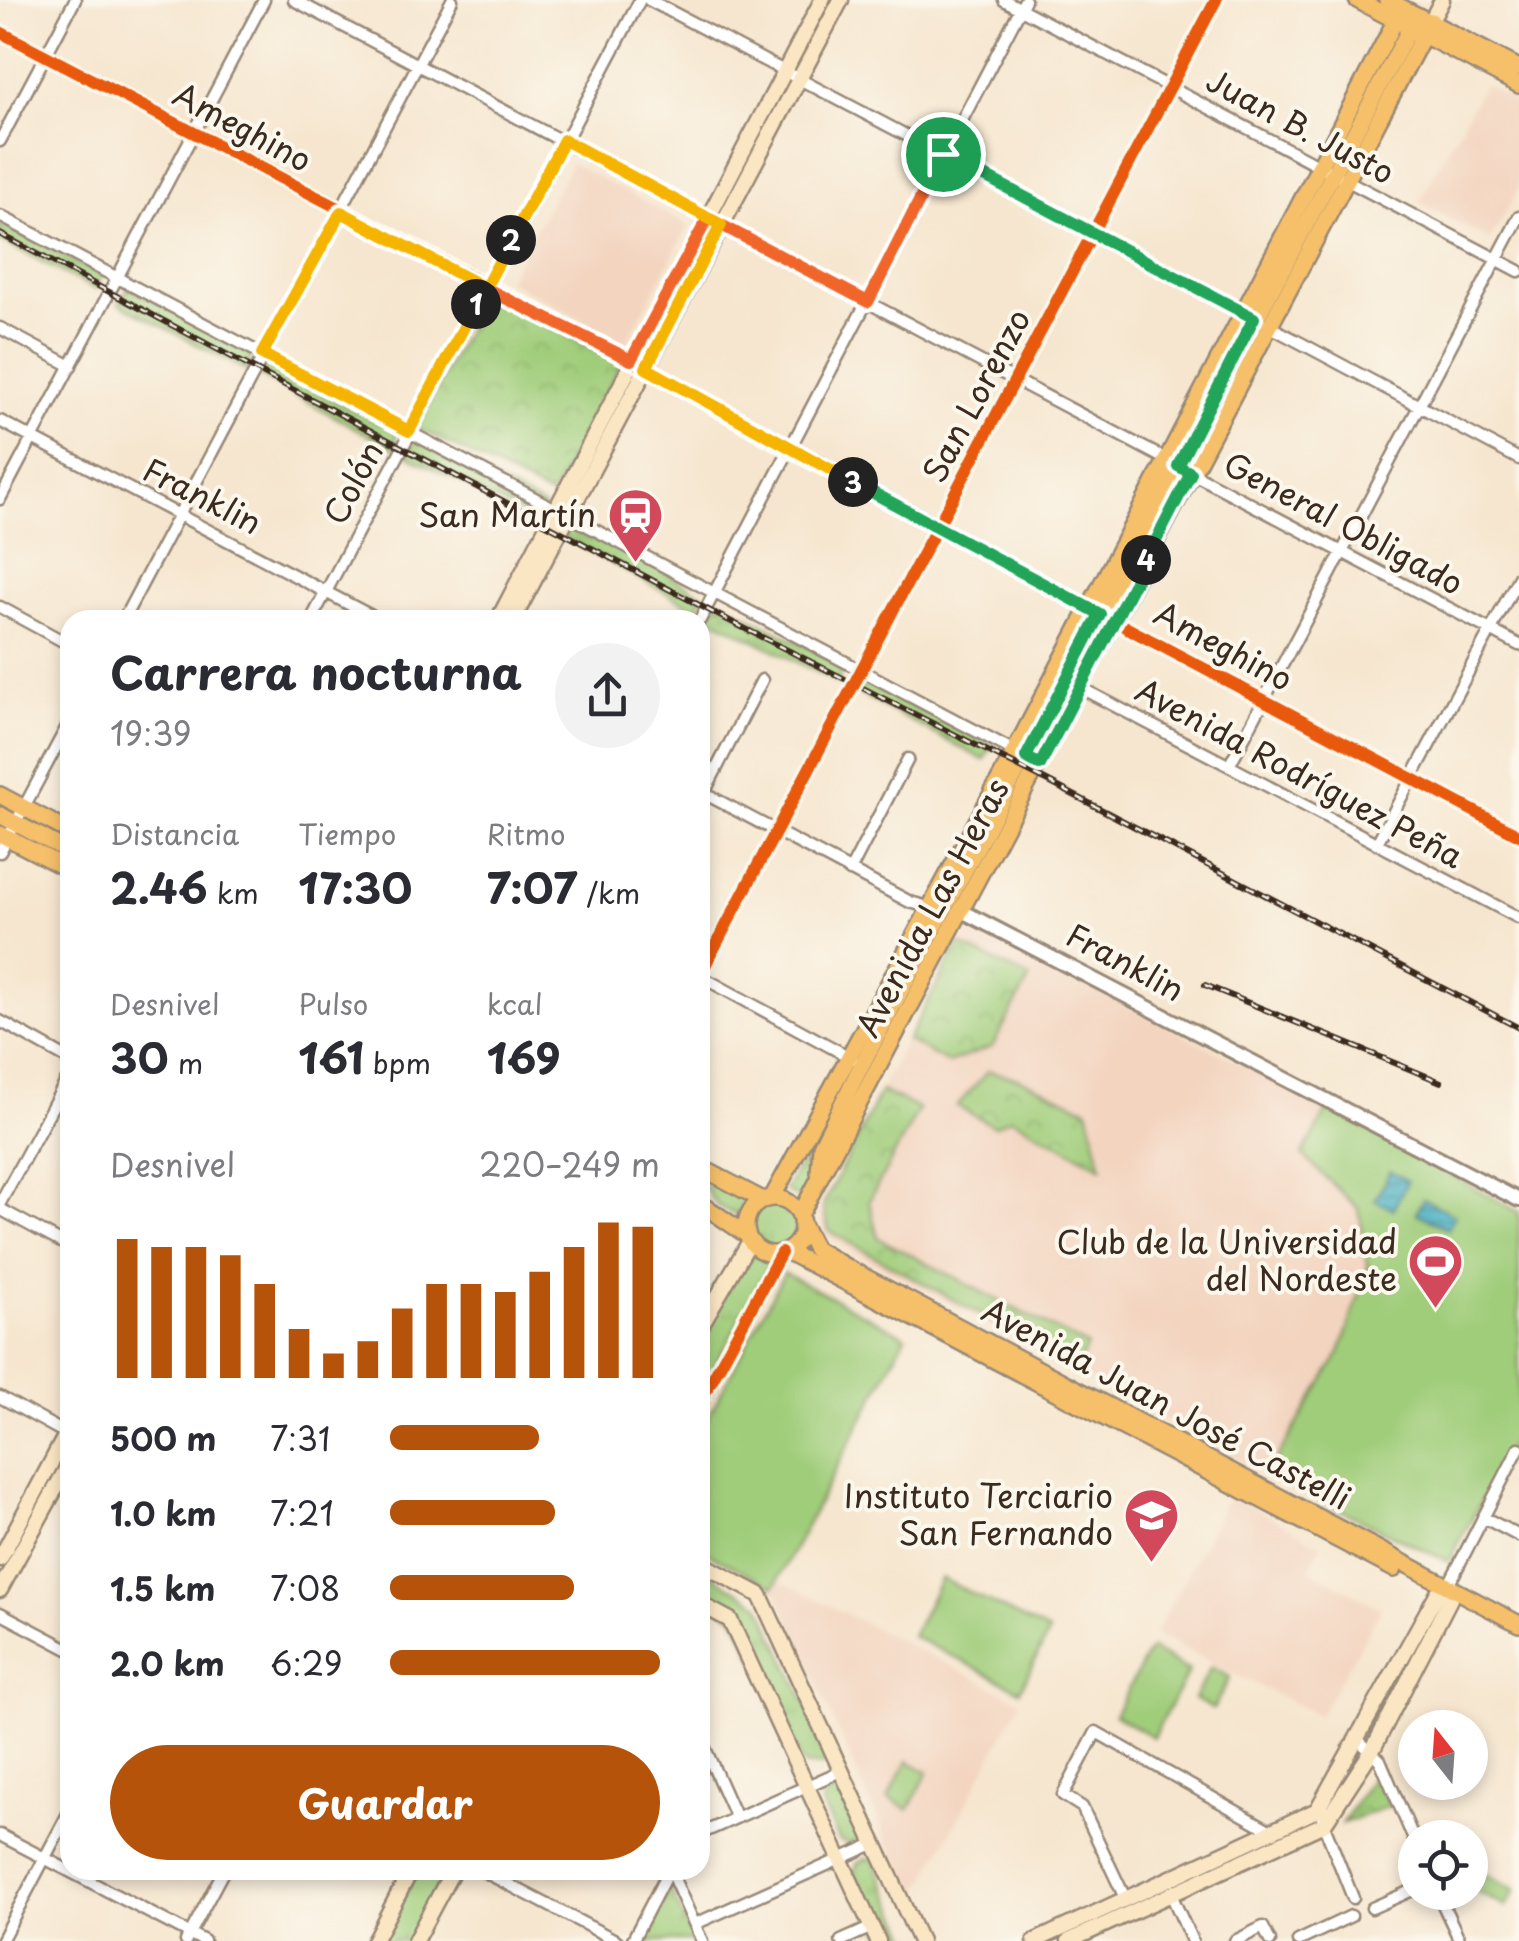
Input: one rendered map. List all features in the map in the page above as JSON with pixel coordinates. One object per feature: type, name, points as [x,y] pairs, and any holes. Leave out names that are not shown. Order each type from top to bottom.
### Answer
[{"type":"main road","points":[[519,610],[588,464],[646,368],[822,0]]},
{"type":"main road","points":[[588,464],[631,360],[800,78],[841,0]]},
{"type":"main road","points":[[1357,0],[1411,19],[1519,68]]},
{"type":"main road","points":[[1387,0],[1519,85]]},
{"type":"main road","points":[[1411,19],[1442,0]]},
{"type":"main road","name":"Avenida Las Heras","points":[[768,1199],[863,1065],[962,911],[1027,758],[1411,19]]},
{"type":"main road","name":"Avenida Las Heras","points":[[1333,174],[1411,19]]},
{"type":"main road","points":[[504,610],[563,512]]},
{"type":"main road","name":"Avenida Las Heras","points":[[818,1182],[822,1146],[936,909],[1027,758]]},
{"type":"main road","points":[[0,795],[60,827]]},
{"type":"main road","points":[[5,832],[60,849]]},
{"type":"main road","points":[[5,832],[60,864]]},
{"type":"main road","name":"Avenida Las Heras","points":[[801,1219],[863,1065]]},
{"type":"main road","name":"Avenida Las Heras","points":[[793,1166],[822,1146]]},
{"type":"main road","points":[[710,1173],[768,1199],[788,1202],[801,1219],[798,1239],[783,1252],[710,1380]]},
{"type":"main road","points":[[710,1182],[733,1185]]},
{"type":"main road","points":[[710,1310],[749,1238],[748,1214],[768,1199]]},
{"type":"main road","points":[[710,1205],[716,1212]]},
{"type":"main road","points":[[710,1209],[767,1253],[783,1252]]},
{"type":"main road","name":"Avenida Juan José Castelli","points":[[801,1219],[815,1249],[1519,1636]]},
{"type":"main road","name":"Avenida Juan José Castelli","points":[[783,1252],[1445,1592],[1519,1624]]},
{"type":"main road","points":[[0,1558],[60,1448]]},
{"type":"main road","points":[[0,1590],[60,1480]]},
{"type":"main road","points":[[710,1568],[760,1595],[920,1941]]},
{"type":"main road","points":[[1256,1847],[1273,1832],[1321,1817],[1358,1740],[1445,1592]]},
{"type":"main road","points":[[1069,1941],[1168,1888],[1321,1817],[1372,1749],[1445,1592]]},
{"type":"main road","points":[[710,1609],[730,1620],[875,1934]]},
{"type":"main road","points":[[374,1941],[406,1880]]},
{"type":"main road","points":[[415,1941],[448,1880]]},
{"type":"main road","points":[[1036,1941],[1126,1900],[1168,1888]]},
{"type":"street","points":[[0,141],[75,0]]},
{"type":"street","points":[[0,499],[264,0]]},
{"type":"street","name":"General Obligado","points":[[294,0],[1519,646]]},
{"type":"street","points":[[128,610],[452,0]]},
{"type":"street","name":"Colón","points":[[316,610],[640,0]]},
{"type":"street","points":[[649,0],[1519,458]]},
{"type":"street","name":"Juan B. Justo","points":[[1004,0],[1024,5],[1170,87],[1519,271]]},
{"type":"street","name":"San Lorenzo","points":[[710,957],[1216,0]]},
{"type":"street","points":[[705,610],[1024,5]]},
{"type":"street","name":"Ameghino","points":[[0,32],[485,288],[631,360],[789,449],[1519,835]]},
{"type":"street","points":[[0,216],[1027,758]]},
{"type":"street","points":[[1230,764],[1519,217]]},
{"type":"street","points":[[0,328],[71,366]]},
{"type":"street","name":"Franklin","points":[[0,421],[361,610]]},
{"type":"street","points":[[1378,844],[1519,577]]},
{"type":"street","points":[[0,608],[60,641]]},
{"type":"street","points":[[710,777],[762,680]]},
{"type":"street","name":"Avenida Rodríguez Peña","points":[[1066,681],[1519,918]]},
{"type":"street","points":[[5,832],[24,808],[60,739]]},
{"type":"street","points":[[850,871],[908,759]]},
{"type":"street","name":"Franklin","points":[[710,796],[850,871],[936,909],[962,911],[1519,1200]]},
{"type":"street","points":[[710,981],[863,1065]]},
{"type":"street","points":[[0,1022],[60,1055]]},
{"type":"street","points":[[60,1093],[0,1206],[60,1241]]},
{"type":"street","points":[[0,1397],[60,1427]]},
{"type":"street","points":[[1445,1592],[1517,1456]]},
{"type":"street","points":[[1483,1517],[1519,1536]]},
{"type":"street","points":[[0,1614],[60,1645]]},
{"type":"street","points":[[1126,1900],[1082,1807],[1063,1796],[1096,1732],[1273,1832]]},
{"type":"street","points":[[1358,1740],[1372,1749],[1405,1820]]},
{"type":"street","points":[[710,1760],[736,1818]]},
{"type":"street","points":[[710,1830],[843,1770]]},
{"type":"street","points":[[1321,1817],[1353,1898]]},
{"type":"street","points":[[1,1941],[60,1829]]},
{"type":"street","points":[[0,1834],[60,1866]]},
{"type":"street","points":[[695,1924],[876,1843]]},
{"type":"street","points":[[85,1880],[188,1937],[204,1941]]},
{"type":"street","points":[[188,1937],[219,1880]]},
{"type":"street","points":[[499,1880],[617,1941]]},
{"type":"street","points":[[632,1941],[668,1880]]},
{"type":"street","points":[[674,1880],[702,1941]]},
{"type":"street","points":[[1168,1888],[1192,1941]]},
{"type":"street","points":[[1372,1908],[1398,1897]]},
{"type":"street","points":[[1445,1910],[1460,1941]]},
{"type":"street","points":[[1298,1941],[1351,1916]]},
{"type":"street","points":[[1235,1941],[1264,1928],[1270,1941]]},
{"type":"street","points":[[842,1941],[875,1934]]},
{"type":"shaded area","points":[[1484,84],[1519,103],[1519,188],[1490,240],[1419,202]]},
{"type":"shaded area","points":[[571,163],[689,225],[626,343],[508,280]]},
{"type":"shaded area","points":[[971,925],[1329,1109],[1302,1155],[1359,1209],[1368,1267],[1340,1353],[1267,1475],[824,1236],[817,1213],[963,928]]},
{"type":"shaded area","points":[[1230,1494],[1321,1545],[1309,1569],[1381,1609],[1319,1716],[1155,1634]]},
{"type":"shaded area","points":[[778,1580],[1021,1701],[914,1901],[774,1587]]},
{"type":"green space","points":[[0,224],[103,275],[95,289],[0,240]]},
{"type":"green space","points":[[128,288],[252,352],[248,371],[119,303]]},
{"type":"green space","points":[[493,296],[621,364],[551,496],[416,427],[483,298]]},
{"type":"green space","points":[[263,365],[397,432],[394,449],[259,375]]},
{"type":"green space","points":[[416,439],[544,507],[538,522],[407,455]]},
{"type":"green space","points":[[579,524],[702,594],[698,610],[564,537],[570,525]]},
{"type":"green space","points":[[715,604],[726,604],[843,666],[838,683],[710,617]]},
{"type":"green space","points":[[868,679],[992,746],[984,760],[858,693],[860,680]]},
{"type":"green space","points":[[959,944],[1030,978],[992,1047],[948,1063],[907,1040]]},
{"type":"green space","points":[[988,1071],[1018,1078],[1088,1109],[1102,1167],[1011,1118],[994,1126],[957,1106]]},
{"type":"green space","points":[[881,1091],[919,1109],[869,1201],[878,1238],[1087,1346],[1077,1368],[829,1231],[823,1205]]},
{"type":"green space","name":"Club de la Universidad del Nordeste","points":[[1329,1109],[1519,1212],[1519,1429],[1449,1562],[1267,1475],[1340,1353],[1368,1267],[1359,1209],[1302,1155]]},
{"type":"green space","points":[[815,1153],[810,1182],[799,1199],[785,1190],[796,1170]]},
{"type":"green space","points":[[710,1185],[726,1187],[746,1198],[736,1216],[710,1196]]},
{"type":"green space","points":[[773,1202],[790,1209],[797,1226],[790,1243],[773,1250],[756,1243],[749,1226],[756,1209]]},
{"type":"green space","points":[[748,1251],[770,1263],[710,1373],[710,1320]]},
{"type":"green space","points":[[784,1273],[906,1336],[774,1587],[710,1554],[710,1413]]},
{"type":"green space","points":[[710,1574],[760,1604],[828,1751],[825,1765],[804,1766],[735,1617],[710,1603]]},
{"type":"green space","points":[[941,1578],[1049,1632],[1020,1690],[912,1636]]},
{"type":"green space","points":[[1150,1649],[1189,1671],[1153,1737],[1114,1715]]},
{"type":"green space","points":[[1211,1667],[1230,1677],[1213,1709],[1194,1699]]},
{"type":"green space","points":[[908,1761],[928,1772],[909,1809],[888,1798]]},
{"type":"green space","points":[[1374,1773],[1389,1806],[1343,1823]]},
{"type":"green space","points":[[838,1788],[849,1798],[859,1818],[859,1840],[847,1844],[839,1840],[822,1804],[825,1794]]},
{"type":"green space","points":[[868,1858],[874,1860],[911,1941],[886,1941],[854,1872],[857,1863]]},
{"type":"green space","points":[[1488,1876],[1515,1890],[1506,1907],[1488,1898]]},
{"type":"green space","points":[[412,1880],[441,1880],[409,1941],[379,1941]]},
{"type":"green space","points":[[670,1888],[693,1941],[643,1941]]},
{"type":"water","points":[[1390,1171],[1408,1181],[1393,1209],[1375,1200]]},
{"type":"water","points":[[1423,1199],[1455,1215],[1448,1229],[1416,1213]]},
{"type":"railway","points":[[0,234],[708,610]]},
{"type":"railway","points":[[710,611],[1047,781],[1519,1028]]},
{"type":"railway","points":[[1205,985],[1441,1082]]},
{"type":"cycle path","points":[[710,956],[1216,0]]},
{"type":"cycle path","points":[[0,32],[646,368],[777,443],[1519,835]]},
{"type":"cycle path","points":[[710,1384],[781,1253]]},
{"type":"place","name":"San Martín","points":[[635,565]]},
{"type":"place","name":"Club de la Universidad del Nordeste","points":[[1436,1310]]},
{"type":"place","name":"Instituto Terciario San Fernando","points":[[1152,1564]]},
{"type":"route","points":[[943,154],[868,302],[708,218],[631,360],[485,288],[409,431],[262,354],[341,212],[485,288],[564,140],[695,212],[708,218],[721,225],[646,368],[777,443],[1100,614],[1026,757],[1040,765],[1191,473],[1178,466],[1254,318],[943,154]]}]
